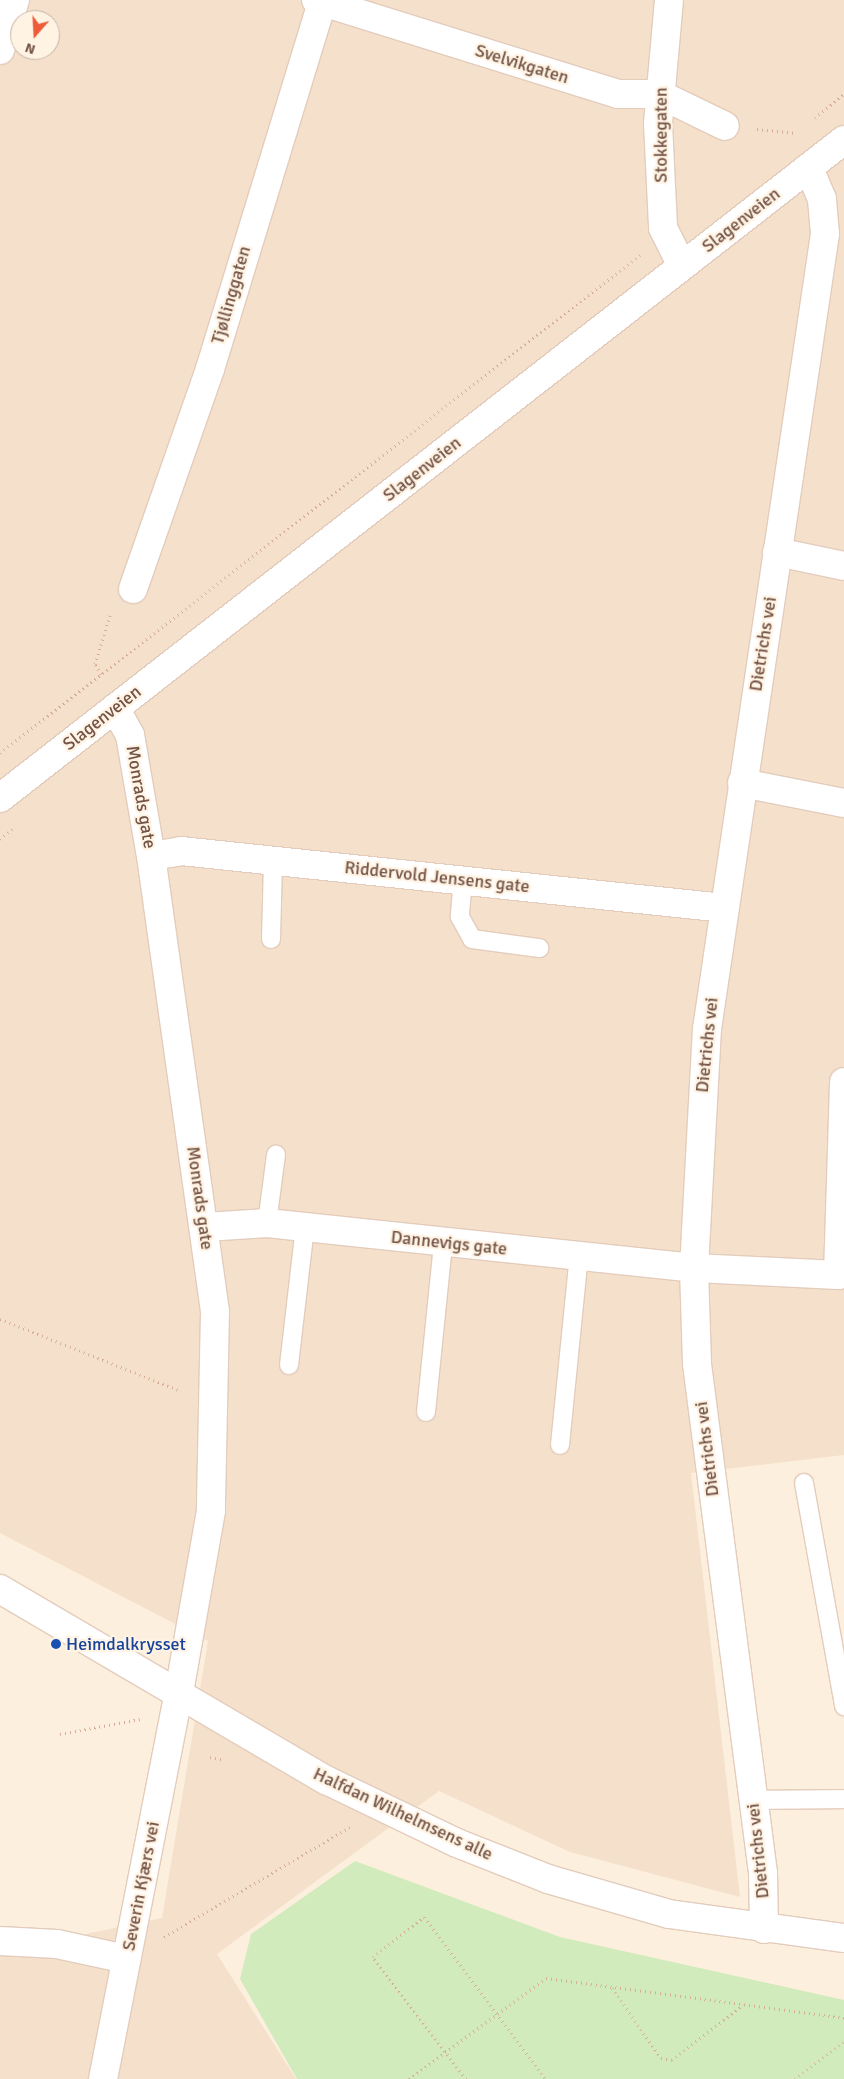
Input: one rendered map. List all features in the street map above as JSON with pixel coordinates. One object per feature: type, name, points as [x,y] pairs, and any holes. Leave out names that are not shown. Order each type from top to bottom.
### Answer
[{"type":"street","points":[[0,50],[15,0]]},
{"type":"street","name":"Stokkegaten","points":[[669,0],[660,94],[662,228],[682,266]]},
{"type":"street","name":"Svelvikgaten","points":[[320,1],[618,94],[660,94],[725,126]]},
{"type":"street","name":"Tjøllinggaten","points":[[133,589],[210,370],[320,1]]},
{"type":"street","name":"Slagenveien","points":[[0,798],[844,140]]},
{"type":"street","name":"Dietrichs vei","points":[[764,1930],[763,1873],[698,1373],[694,1268],[702,1086],[724,908],[825,234],[822,199],[808,168]]},
{"type":"street","points":[[777,552],[844,566]]},
{"type":"street","name":"Monrads gate","points":[[115,708],[130,735],[151,856],[205,1227],[215,1312],[216,1405],[211,1511],[178,1693]]},
{"type":"street","points":[[742,782],[844,803]]},
{"type":"street","name":"Riddervold Jensens gate","points":[[151,856],[181,851],[463,879],[724,908]]},
{"type":"street","points":[[841,1275],[844,1082]]},
{"type":"street","name":"Dannevigs gate","points":[[205,1227],[267,1223],[443,1244],[579,1255],[694,1268],[841,1275]]},
{"type":"street","name":"Halfdan Wilhelmsens alle","points":[[0,1589],[326,1780],[457,1843],[597,1895],[669,1914],[764,1930],[844,1938]]},
{"type":"street","name":"Severin Kjærs vei","points":[[103,2079],[178,1693]]},
{"type":"street","points":[[0,1941],[57,1944],[126,1959]]},
{"type":"lane","points":[[272,939],[274,860]]},
{"type":"lane","points":[[463,879],[460,917],[472,939],[539,948]]},
{"type":"lane","points":[[267,1223],[276,1155]]},
{"type":"lane","points":[[289,1364],[306,1228]]},
{"type":"lane","points":[[426,1412],[443,1244]]},
{"type":"lane","points":[[560,1445],[579,1255]]},
{"type":"lane","points":[[804,1483],[844,1706]]},
{"type":"lane","points":[[753,1800],[844,1800]]},
{"type":"path","points":[[725,126],[796,133]]},
{"type":"path","points":[[0,753],[643,252]]},
{"type":"path","points":[[101,674],[95,664],[116,596],[133,589]]},
{"type":"path","points":[[0,1319],[216,1405]]},
{"type":"path","points":[[60,1734],[142,1719]]},
{"type":"path","points":[[126,1959],[383,1808]]},
{"type":"path","points":[[466,2079],[373,1957],[424,1917],[545,2079]]},
{"type":"path","points":[[409,2079],[546,1978],[844,2018]]},
{"type":"path","points":[[612,1987],[661,2058],[672,2060],[744,2004]]},
{"type":"path","points":[[795,2079],[844,2042]]},
{"type":"shaded area","points":[[0,0],[844,0],[844,1455],[691,1473],[740,1897],[570,1852],[439,1791],[217,1954],[296,2079],[0,2079],[0,1952],[162,1918],[208,1641],[0,1533]]},
{"type":"green space","points":[[355,1861],[560,1937],[844,2000],[844,2079],[297,2079],[240,1979],[251,1934]]},
{"type":"place","name":"Heimdalkrysset","points":[[56,1644]]}]
